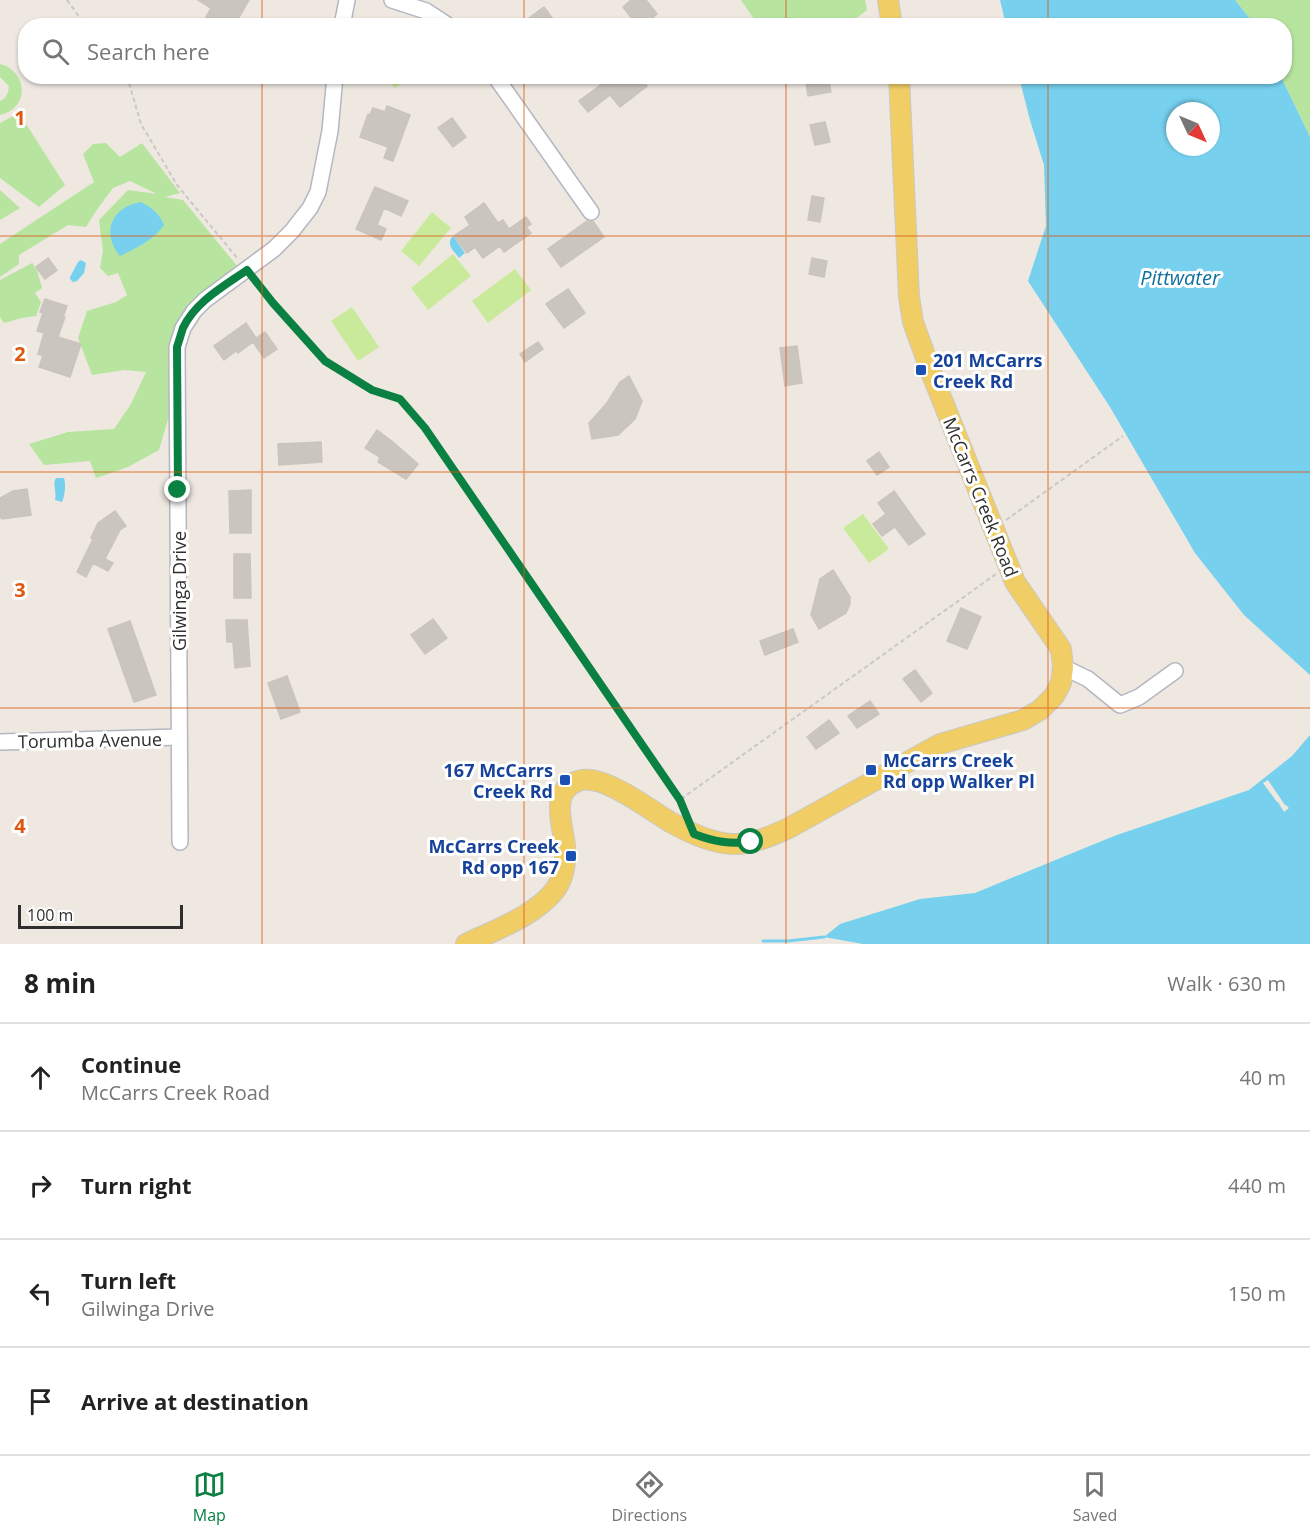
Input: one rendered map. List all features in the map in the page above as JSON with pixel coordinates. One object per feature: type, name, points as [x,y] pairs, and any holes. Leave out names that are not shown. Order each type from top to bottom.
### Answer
[{"type":"main road","points":[[888,0],[891,18]]},
{"type":"main road","name":"McCarrs Creek Road","points":[[899,84],[909,297],[913,322],[1015,582],[1061,649],[1063,667]]},
{"type":"main road","points":[[466,944],[531,912],[555,889],[562,878],[565,862],[559,811],[561,799],[567,788],[578,780],[588,780],[615,788],[671,822],[713,841],[732,844],[751,842],[770,837],[806,819],[940,744],[1023,720],[1040,710],[1054,696],[1061,683],[1063,667]]},
{"type":"street","points":[[344,18],[347,0]]},
{"type":"street","points":[[392,0],[426,11],[437,18]]},
{"type":"street","name":"Gilwinga Drive","points":[[180,842],[177,347],[183,328],[194,311],[205,300],[274,249],[310,208],[318,192],[330,131],[334,84]]},
{"type":"street","points":[[501,84],[591,212]]},
{"type":"street","points":[[1063,667],[1088,679],[1120,705],[1139,697],[1176,671]]},
{"type":"street","name":"Torumba Avenue","points":[[0,742],[179,737]]},
{"type":"path","points":[[67,0],[80,18]]},
{"type":"path","points":[[129,84],[141,124],[177,185],[273,303],[325,361],[372,390],[400,399],[425,428],[680,800],[694,834]]},
{"type":"path","points":[[994,529],[1123,436]]},
{"type":"path","points":[[680,800],[1008,565]]},
{"type":"green space","points":[[741,0],[865,0],[867,10],[856,18],[753,18]]},
{"type":"green space","points":[[1235,0],[1310,0],[1310,137],[1284,84],[1292,84],[1292,18],[1249,18]]},
{"type":"green space","points":[[0,64],[16,74],[18,84],[21,84],[22,89],[17,105],[0,115],[0,101],[7,95],[9,86],[0,77]]},
{"type":"green space","points":[[19,113],[65,185],[39,207],[0,178],[0,123]]},
{"type":"green space","points":[[106,143],[120,157],[142,143],[180,193],[165,197],[183,200],[238,267],[202,293],[177,322],[169,416],[159,450],[128,467],[96,478],[90,461],[44,465],[29,444],[68,432],[114,429],[131,404],[146,372],[124,370],[92,375],[78,338],[87,311],[116,302],[127,295],[118,273],[108,276],[100,268],[103,251],[99,220],[128,190],[157,194],[130,181],[113,188],[86,227],[68,225],[19,255],[19,264],[0,277],[0,244],[94,182],[83,154],[93,144]]},
{"type":"green space","points":[[0,190],[20,208],[0,220]]},
{"type":"green space","points":[[432,212],[451,228],[419,266],[401,251]]},
{"type":"green space","points":[[453,254],[471,276],[428,310],[411,288]]},
{"type":"green space","points":[[32,263],[37,270],[42,288],[35,293],[41,302],[36,316],[4,323],[0,317],[0,280]]},
{"type":"green space","points":[[515,269],[531,290],[488,323],[472,301]]},
{"type":"green space","points":[[352,307],[379,347],[358,361],[331,321]]},
{"type":"green space","points":[[863,514],[889,549],[869,563],[843,528]]},
{"type":"water","points":[[1000,0],[1235,0],[1249,18],[1004,18]]},
{"type":"water","name":"Pittwater","points":[[1021,84],[1284,84],[1310,137],[1310,675],[1244,615],[1195,553],[1110,407],[1028,281],[1046,226],[1044,165]]},
{"type":"water","points":[[141,202],[155,211],[164,225],[150,239],[120,256],[111,239],[112,222],[122,209]]},
{"type":"water","points":[[452,237],[465,253],[459,258],[450,245]]},
{"type":"water","points":[[81,260],[86,263],[84,273],[73,282],[70,277]]},
{"type":"water","points":[[56,478],[64,478],[65,490],[62,502],[55,500]]},
{"type":"water","points":[[1310,735],[1310,944],[863,944],[824,937],[840,924],[920,899],[975,893],[1114,836],[1249,790],[1292,756]]},
{"type":"pier","points":[[1268,780],[1289,808],[1284,812],[1263,783]]},
{"type":"building","points":[[198,0],[249,0],[239,18],[205,18],[211,8]]},
{"type":"building","points":[[631,0],[646,0],[657,14],[652,18],[632,18],[623,7]]},
{"type":"building","points":[[544,7],[552,18],[529,18]]},
{"type":"building","points":[[602,84],[646,84],[647,86],[620,107],[610,95],[588,112],[579,101]]},
{"type":"building","points":[[806,84],[830,84],[831,92],[808,96]]},
{"type":"building","points":[[387,106],[410,115],[393,161],[384,158],[388,147],[360,137],[368,114],[370,115],[373,108],[385,112]]},
{"type":"building","points":[[452,118],[466,137],[453,147],[438,128]]},
{"type":"building","points":[[825,122],[830,142],[815,145],[810,125]]},
{"type":"building","points":[[375,187],[408,201],[401,216],[384,208],[377,225],[386,229],[381,240],[356,229]]},
{"type":"building","points":[[812,196],[824,198],[820,222],[808,220]]},
{"type":"building","points":[[484,203],[498,223],[503,220],[509,229],[526,217],[531,224],[526,227],[531,233],[504,252],[500,246],[483,258],[475,247],[467,253],[454,236],[470,225],[465,217]]},
{"type":"building","points":[[587,221],[593,221],[604,237],[561,267],[548,249]]},
{"type":"building","points":[[48,258],[57,270],[45,279],[36,267]]},
{"type":"building","points":[[812,258],[827,261],[824,277],[809,274]]},
{"type":"building","points":[[568,289],[585,313],[564,328],[546,304]]},
{"type":"building","points":[[45,299],[67,306],[58,337],[81,344],[70,377],[39,367],[43,356],[38,354],[44,333],[37,331]]},
{"type":"building","points":[[246,323],[256,338],[265,332],[277,349],[264,358],[253,342],[224,360],[214,346]]},
{"type":"building","points":[[538,342],[543,349],[525,362],[520,354]]},
{"type":"building","points":[[797,346],[802,383],[785,386],[780,348]]},
{"type":"building","points":[[629,376],[642,401],[635,419],[618,435],[592,439],[589,423],[607,403],[620,382]]},
{"type":"building","points":[[377,430],[418,464],[406,479],[378,462],[380,457],[365,448]]},
{"type":"building","points":[[321,442],[322,462],[279,465],[278,444]]},
{"type":"building","points":[[879,452],[889,467],[877,475],[867,461]]},
{"type":"building","points":[[27,489],[31,515],[0,518],[0,498],[13,491]]},
{"type":"building","points":[[251,490],[251,533],[230,533],[229,491]]},
{"type":"building","points":[[894,491],[925,534],[909,545],[895,527],[882,536],[873,524],[886,514],[878,503]]},
{"type":"building","points":[[115,511],[126,526],[120,530],[105,559],[113,563],[108,571],[93,563],[86,577],[77,572],[93,539],[91,538],[98,523]]},
{"type":"building","points":[[234,554],[250,554],[251,598],[234,598]]},
{"type":"building","points":[[833,570],[850,597],[850,604],[846,613],[819,629],[811,615],[820,579]]},
{"type":"building","points":[[961,608],[981,617],[967,649],[947,641]]},
{"type":"building","points":[[433,619],[447,638],[425,654],[411,635]]},
{"type":"building","points":[[226,620],[247,620],[250,666],[235,668],[233,642],[227,642]]},
{"type":"building","points":[[130,621],[156,695],[134,702],[108,629]]},
{"type":"building","points":[[793,629],[798,642],[765,655],[760,641]]},
{"type":"building","points":[[915,670],[932,693],[921,702],[903,679]]},
{"type":"building","points":[[287,676],[300,712],[281,719],[268,683]]},
{"type":"building","points":[[870,701],[879,714],[857,728],[848,716]]},
{"type":"building","points":[[829,720],[839,733],[816,749],[807,737]]},
{"type":"waterway","points":[[763,941],[824,937]]},
{"type":"place","name":"201 McCarrs Creek Rd","points":[[921,370]]},
{"type":"place","name":"McCarrs Creek Rd opp Walker Pl","points":[[871,770]]},
{"type":"place","name":"167 McCarrs Creek Rd","points":[[565,780]]},
{"type":"place","name":"McCarrs Creek Rd opp 167","points":[[571,856]]},
{"type":"route","points":[[178,490],[177,347],[183,328],[194,311],[205,300],[247,270],[325,361],[372,390],[400,399],[425,428],[680,800],[694,834],[713,841],[732,844],[751,842]]}]
